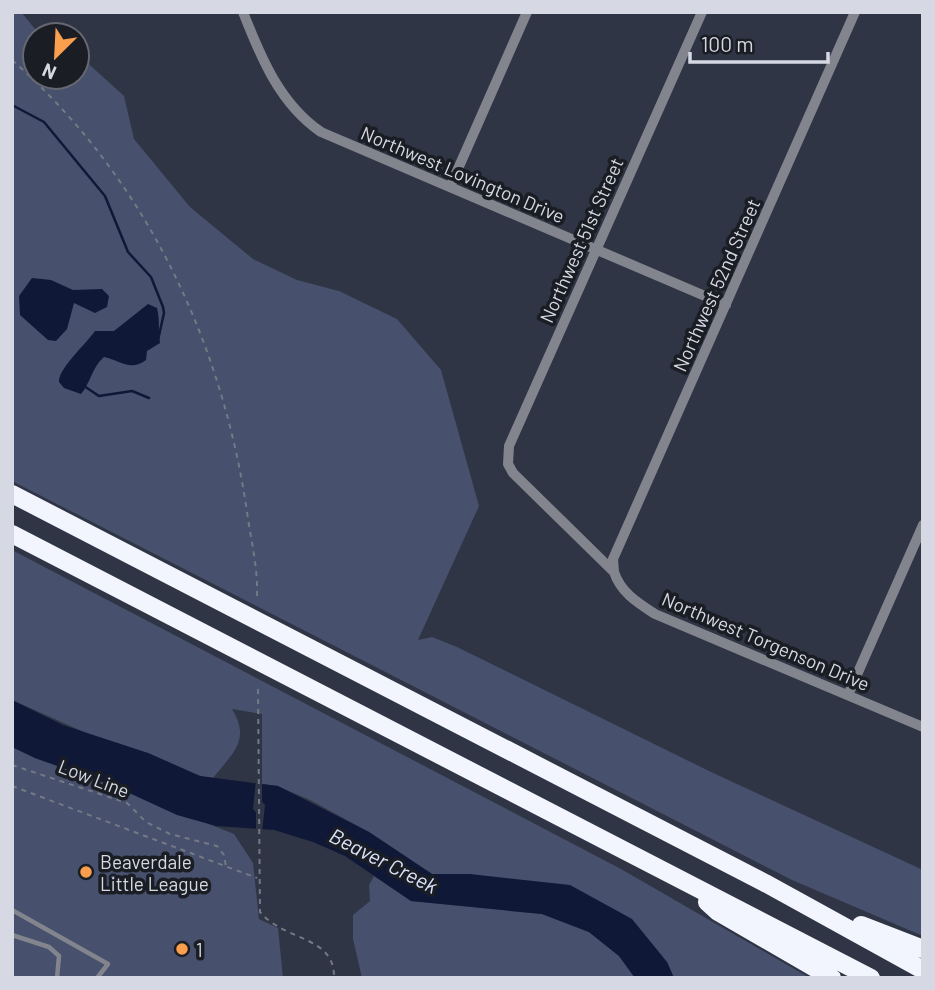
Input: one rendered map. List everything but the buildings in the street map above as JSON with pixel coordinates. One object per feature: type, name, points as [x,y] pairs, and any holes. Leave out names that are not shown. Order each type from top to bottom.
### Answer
[{"type":"highway","points":[[12,494],[765,883],[923,970]]},
{"type":"highway","points":[[12,534],[871,978]]},
{"type":"highway","points":[[681,879],[718,912],[832,978]]},
{"type":"highway","points":[[765,883],[923,949]]},
{"type":"street","name":"Northwest Lovington Drive","points":[[243,12],[282,95],[299,117],[321,132],[726,305]]},
{"type":"street","points":[[450,187],[527,12]]},
{"type":"street","name":"Northwest 51st Street","points":[[519,481],[508,464],[509,446],[702,12]]},
{"type":"street","name":"Northwest 52nd Street","points":[[614,572],[613,559],[855,12]]},
{"type":"street","name":"Northwest Torgenson Drive","points":[[519,481],[614,572],[628,595],[655,614],[923,727]]},
{"type":"street","points":[[848,695],[923,525]]},
{"type":"lane","points":[[12,910],[108,964],[97,978]]},
{"type":"lane","points":[[12,935],[49,947],[59,956],[57,978]]},
{"type":"path","points":[[12,60],[62,106],[133,201],[167,256],[211,360],[237,452],[258,571],[257,596]]},
{"type":"path","points":[[258,689],[260,912],[280,931],[323,949],[334,965],[334,978]]},
{"type":"path","name":"Low Line","points":[[12,765],[127,803],[146,822],[170,834],[217,846],[224,855],[226,868]]},
{"type":"path","points":[[12,786],[258,879]]},
{"type":"shaded area","points":[[12,12],[21,12],[28,21],[21,21],[21,91],[91,91],[91,66],[124,96],[134,139],[190,207],[253,259],[297,280],[339,291],[397,319],[441,370],[479,506],[418,640],[432,637],[457,647],[709,771],[923,870],[923,936],[792,880],[12,481]]},
{"type":"shaded area","points":[[12,550],[621,869],[810,978],[674,978],[667,962],[470,874],[432,874],[369,832],[310,800],[277,786],[262,784],[262,714],[232,709],[240,729],[240,738],[233,753],[213,778],[200,776],[148,753],[104,741],[12,700]]},
{"type":"shaded area","name":"Beaverdale Little League","points":[[12,747],[234,834],[253,863],[259,919],[278,928],[283,978],[12,978]]},
{"type":"shaded area","points":[[374,876],[411,901],[542,914],[589,932],[619,956],[635,978],[362,978],[353,939],[353,915],[370,901],[369,885]]},
{"type":"water","points":[[32,278],[51,280],[73,290],[102,289],[109,296],[107,307],[95,313],[74,303],[67,329],[56,341],[48,340],[20,315],[19,296]]},
{"type":"water","points":[[148,304],[157,308],[160,343],[147,351],[146,360],[130,365],[104,357],[81,394],[64,388],[59,382],[63,370],[95,331],[114,331]]},
{"type":"water","name":"Beaver Creek","points":[[12,700],[63,725],[148,753],[200,776],[278,786],[369,832],[432,874],[470,874],[570,885],[632,919],[667,962],[674,978],[635,978],[619,956],[589,932],[542,914],[411,901],[345,856],[313,842],[274,830],[216,826],[177,815],[114,786],[35,758],[12,747]]},
{"type":"pier","points":[[256,780],[262,781],[262,802],[265,805],[262,832],[256,832],[256,812],[253,809]]},
{"type":"waterway","points":[[12,105],[44,122],[105,196],[128,252],[151,277],[163,307],[158,340]]},
{"type":"waterway","points":[[84,386],[99,396],[132,391],[149,398]]},
{"type":"place","name":"Beaverdale Little League","points":[[86,872]]},
{"type":"place","name":"1","points":[[182,949]]}]
